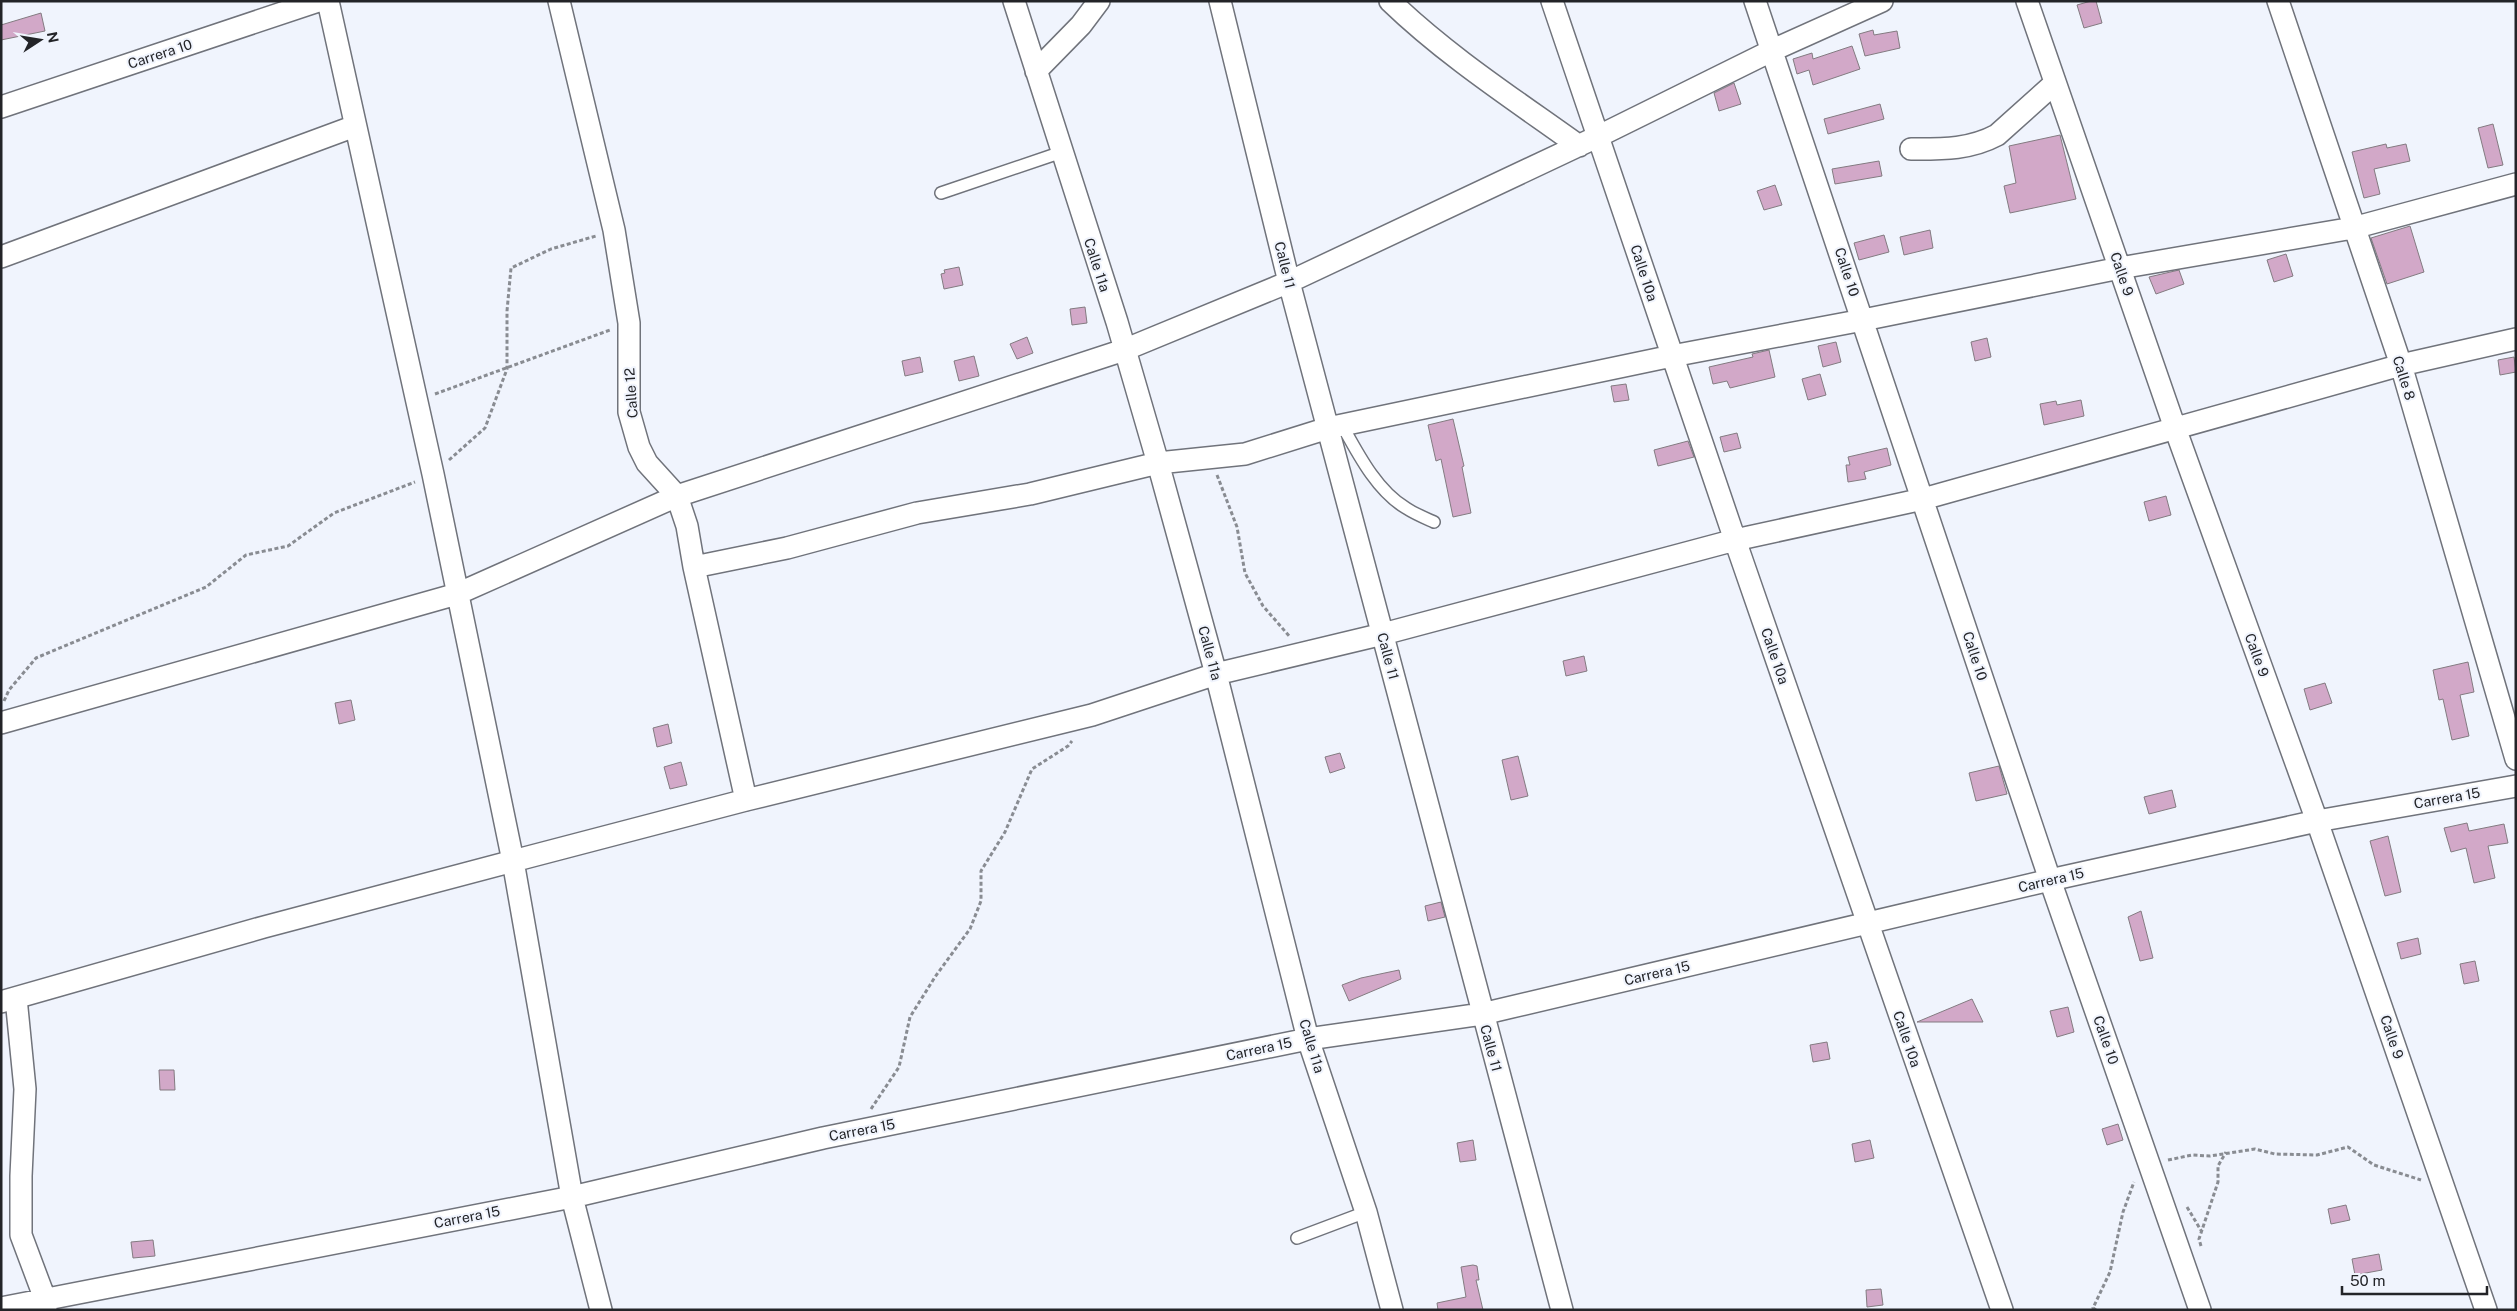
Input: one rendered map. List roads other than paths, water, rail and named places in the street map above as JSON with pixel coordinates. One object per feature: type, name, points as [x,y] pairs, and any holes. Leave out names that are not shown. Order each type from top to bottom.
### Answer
[{"type":"street","name":"Carrera 10","points":[[1,107],[318,1]]},
{"type":"street","points":[[328,1],[433,474],[513,861],[572,1197],[601,1310]]},
{"type":"street","name":"Calle 12","points":[[559,1],[614,230],[629,323],[629,412],[637,438],[648,463],[677,496],[687,526],[694,567],[746,800]]},
{"type":"street","name":"Calle 11a","points":[[1014,1],[1158,463],[1216,674],[1308,1038],[1366,1212],[1392,1310]]},
{"type":"street","points":[[1036,71],[1081,26],[1099,1]]},
{"type":"street","name":"Calle 11","points":[[1220,1],[1290,282],[1335,426],[1382,634],[1562,1310]]},
{"type":"street","points":[[1390,1],[1408,18],[1480,74],[1578,146]]},
{"type":"street","name":"Calle 10a","points":[[1552,1],[1867,924],[2002,1310]]},
{"type":"street","name":"Calle 10","points":[[1754,1],[1773,50],[2050,880],[2200,1310]]},
{"type":"street","points":[[1,723],[458,594],[677,496],[1124,350],[1290,282],[1599,136],[1773,50],[1882,1]]},
{"type":"street","name":"Calle 9","points":[[2027,1],[2175,428],[2317,820],[2486,1310]]},
{"type":"street","name":"Calle 8","points":[[2278,1],[2353,228],[2401,365],[2516,759]]},
{"type":"street","points":[[1911,149],[1947,149],[1986,141],[1997,135],[2055,83]]},
{"type":"street","points":[[1,257],[355,126]]},
{"type":"street","points":[[694,567],[787,548],[917,513],[1030,494],[1158,463],[1245,454],[1335,426],[1672,356],[2120,268],[2353,228],[2516,184]]},
{"type":"street","points":[[45,1304],[20,1235],[25,1089],[9,1000],[264,927],[513,861],[746,800],[1092,715],[1216,674],[1382,634],[1735,540],[1923,499],[2401,365],[2516,339]]},
{"type":"street","name":"Carrera 15","points":[[1,1308],[45,1304],[572,1197],[823,1138],[1308,1038],[1482,1014],[2050,880],[2317,820],[2516,786]]},
{"type":"lane","points":[[941,193],[1062,152]]},
{"type":"lane","points":[[1335,426],[1389,494],[1405,508],[1434,522]]},
{"type":"lane","points":[[1297,1238],[1366,1212]]}]
